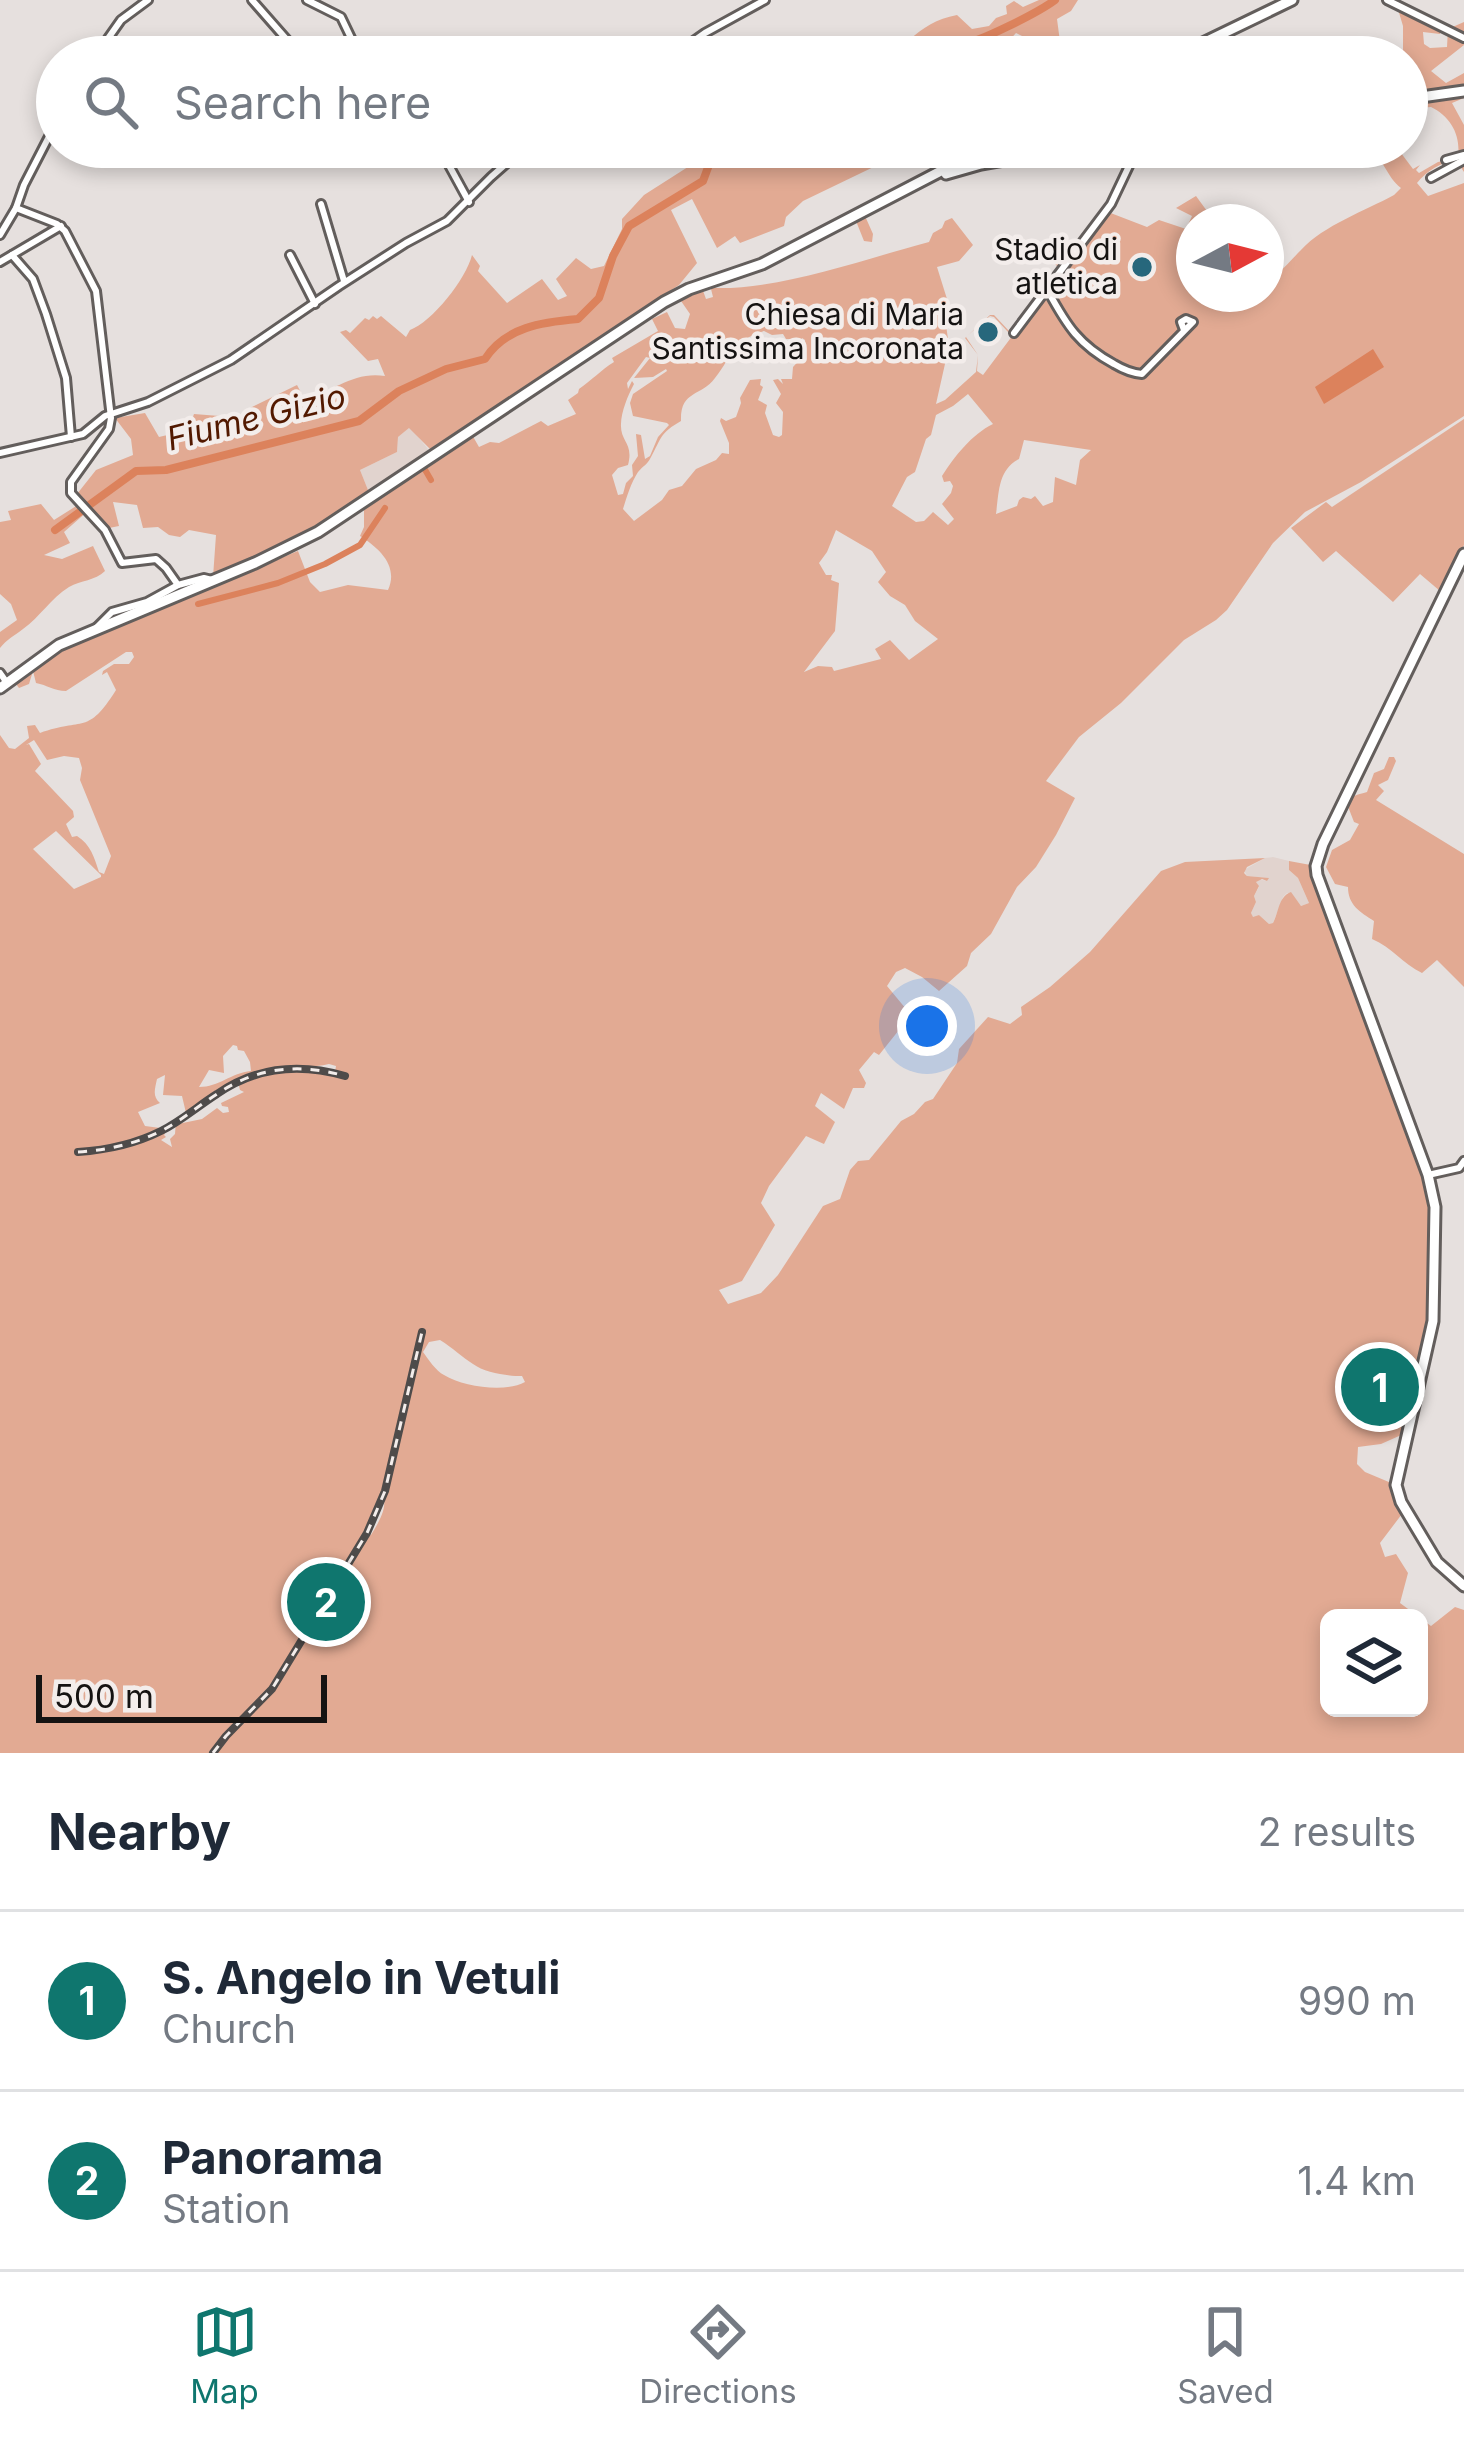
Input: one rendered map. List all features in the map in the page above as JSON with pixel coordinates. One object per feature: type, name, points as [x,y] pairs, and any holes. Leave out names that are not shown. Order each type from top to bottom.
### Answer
[{"type":"main road","points":[[1217,36],[1292,0]]},
{"type":"main road","points":[[1428,96],[1464,91]]},
{"type":"main road","points":[[2,681],[58,645],[318,532],[664,302],[762,264],[946,168]]},
{"type":"main road","points":[[938,172],[951,168]]},
{"type":"main road","points":[[907,188],[965,168]]},
{"type":"main road","points":[[1464,554],[1316,866],[1436,1207],[1433,1321],[1396,1485],[1437,1562],[1464,1586]]},
{"type":"street","points":[[110,36],[148,0]]},
{"type":"street","points":[[252,0],[284,36]]},
{"type":"street","points":[[308,0],[341,17],[350,36]]},
{"type":"street","points":[[701,36],[765,0]]},
{"type":"street","points":[[1387,0],[1464,38]]},
{"type":"street","points":[[1446,160],[1464,158]]},
{"type":"street","points":[[1432,178],[1464,158]]},
{"type":"street","points":[[0,235],[36,162]]},
{"type":"street","points":[[450,168],[469,202]]},
{"type":"street","points":[[0,453],[88,431],[110,414],[148,402],[231,360],[406,243],[447,221],[500,168]]},
{"type":"street","points":[[1014,334],[1111,204],[1131,168]]},
{"type":"street","points":[[321,204],[344,283]]},
{"type":"street","points":[[16,208],[61,226],[96,291],[109,429],[71,482],[71,494],[105,530],[122,563],[155,559],[178,585]]},
{"type":"street","points":[[0,262],[61,226]]},
{"type":"street","points":[[12,255],[33,280],[46,314],[66,378],[71,437]]},
{"type":"street","points":[[290,255],[315,304]]},
{"type":"street","points":[[1048,291],[1085,347],[1133,374],[1142,374],[1184,330]]},
{"type":"street","points":[[148,604],[178,585],[212,580]]},
{"type":"street","points":[[1428,1174],[1462,1167]]},
{"type":"shaded area","points":[[1039,0],[1078,0],[1057,19],[1059,36],[915,36],[957,15],[972,29],[989,26],[1007,14],[1006,6],[1014,1],[1023,7]]},
{"type":"shaded area","points":[[1397,6],[1442,27],[1440,34],[1403,36]]},
{"type":"shaded area","points":[[1464,22],[1464,45],[1431,71],[1446,83],[1464,73],[1464,89],[1428,94],[1428,47],[1447,47],[1448,29]]},
{"type":"shaded area","points":[[1464,93],[1464,98],[1452,103],[1464,125],[1464,172],[1456,160],[1451,161],[1417,183],[1428,196],[1464,183],[1464,416],[1305,512],[1273,543],[1227,610],[1184,640],[1079,737],[1046,781],[1075,798],[1036,867],[1017,887],[991,934],[971,953],[967,966],[939,991],[905,968],[896,972],[887,986],[911,1015],[879,1055],[874,1052],[859,1070],[866,1083],[864,1088],[853,1088],[844,1109],[821,1093],[815,1106],[835,1122],[824,1144],[806,1136],[769,1186],[761,1203],[775,1225],[742,1281],[719,1290],[728,1304],[761,1293],[823,1206],[840,1199],[850,1170],[858,1161],[869,1160],[901,1121],[933,1099],[957,1063],[959,1049],[988,1017],[1010,1024],[1022,1015],[1021,1007],[1090,952],[1161,871],[1185,862],[1265,858],[1244,873],[1269,878],[1256,882],[1251,913],[1269,924],[1291,892],[1301,906],[1309,903],[1289,870],[1289,861],[1316,866],[1433,1192],[1435,1302],[1408,1432],[1381,1444],[1358,1447],[1357,1464],[1396,1485],[1405,1510],[1380,1543],[1385,1557],[1396,1554],[1408,1573],[1400,1603],[1408,1609],[1320,1609],[1320,1717],[1428,1717],[1428,1624],[1455,1607],[1464,1610],[1464,1753],[215,1753],[273,1690],[378,1522],[421,1332],[384,1491],[370,1523],[336,1581],[330,1577],[325,1583],[332,1589],[270,1688],[211,1753],[0,1753],[0,735],[15,749],[29,738],[27,726],[35,725],[40,733],[91,720],[116,690],[103,671],[114,664],[129,664],[134,657],[126,652],[66,691],[36,683],[33,671],[29,684],[19,688],[21,675],[57,649],[298,551],[310,582],[320,592],[348,585],[388,590],[389,566],[360,536],[364,510],[471,433],[479,447],[499,443],[541,421],[548,426],[576,414],[568,400],[614,362],[612,358],[658,331],[652,319],[667,312],[675,328],[685,329],[690,314],[681,301],[702,288],[706,299],[713,297],[710,285],[920,185],[963,169],[981,168],[911,191],[865,216],[872,242],[864,241],[856,221],[767,267],[714,288],[794,279],[929,242],[952,218],[973,245],[959,261],[937,267],[947,299],[949,346],[936,404],[976,372],[978,355],[977,371],[983,375],[1039,300],[1009,333],[990,316],[968,335],[990,315],[994,315],[1009,331],[1060,269],[1048,248],[1056,246],[1066,261],[1126,168],[1108,212],[1147,227],[1159,220],[1176,226],[1176,312],[1284,312],[1284,267],[1310,241],[1394,195],[1401,188],[1385,168],[1418,168],[1419,173],[1458,158],[1456,134],[1438,111],[1428,107],[1428,99]],"holes":[[[764,331],[801,343],[805,340],[806,353],[793,367],[792,379],[781,379],[783,384],[773,380],[781,394],[776,403],[783,412],[782,435],[773,435],[767,405],[758,400],[761,379],[750,380],[736,417],[720,421],[729,454],[722,453],[696,469],[682,486],[669,490],[634,521],[623,509],[629,490],[665,432],[681,421],[684,404],[709,384],[738,345]],[[646,357],[650,358],[634,378],[667,371],[633,394],[633,416],[669,425],[645,459],[641,435],[636,434],[633,476],[618,495],[612,475],[628,465],[621,424],[634,384],[632,381],[628,389],[627,383]],[[968,394],[993,424],[964,447],[942,476],[953,486],[942,504],[954,519],[948,525],[933,512],[916,522],[892,506],[907,477],[915,472],[936,415]],[[1024,440],[1091,450],[1080,460],[1076,485],[1055,477],[1053,502],[1043,506],[1035,496],[1023,497],[1017,506],[996,514],[1001,482],[1019,459]],[[836,530],[872,551],[886,572],[878,582],[938,639],[909,660],[890,640],[875,649],[881,659],[834,671],[818,666],[804,672],[835,631],[839,583],[819,563]],[[34,740],[47,760],[79,758],[80,780],[111,856],[104,874],[86,843],[72,837],[66,824],[74,817],[73,811],[35,771],[41,764],[26,745]],[[56,831],[101,877],[74,889],[33,849]],[[237,1046],[244,1051],[251,1071],[199,1087],[209,1070],[224,1073],[223,1056]],[[336,1066],[335,1072],[344,1078],[290,1071],[238,1082],[244,1092],[221,1103],[229,1112],[217,1108],[202,1119],[178,1124],[219,1091],[239,1080],[262,1071]],[[165,1075],[163,1095],[182,1096],[186,1113],[176,1121],[172,1147],[161,1140],[168,1129],[145,1126],[138,1112],[160,1103],[155,1095],[157,1079]],[[440,1340],[478,1367],[522,1376],[525,1382],[496,1388],[462,1383],[441,1373],[423,1352],[429,1342]]]},
{"type":"shaded area","points":[[686,168],[871,168],[803,201],[786,217],[784,226],[740,243],[735,236],[717,248],[692,199],[671,210],[697,263],[679,285],[430,449],[409,428],[398,437],[397,452],[360,470],[370,495],[309,534],[213,577],[216,535],[189,530],[180,537],[158,527],[143,528],[137,505],[113,502],[119,526],[109,528],[89,510],[64,532],[70,543],[44,555],[62,559],[93,546],[105,571],[63,591],[0,648],[0,632],[17,620],[11,604],[0,594],[0,522],[11,520],[8,511],[41,504],[54,520],[81,503],[77,494],[96,470],[133,455],[131,439],[115,418],[145,413],[159,437],[188,430],[194,414],[245,418],[250,408],[297,385],[305,400],[353,379],[385,376],[378,359],[368,361],[340,332],[350,333],[365,318],[381,316],[406,337],[447,298],[472,255],[480,266],[478,271],[507,303],[542,279],[558,300],[567,296],[556,279],[576,258],[591,269],[604,266],[622,219],[644,195]]},
{"type":"shaded area","points":[[1373,349],[1384,367],[1324,404],[1315,387]]},
{"type":"shaded area","points":[[1464,419],[1464,545],[1440,591],[1420,574],[1393,602],[1336,551],[1323,562],[1291,528],[1326,502],[1332,507]]},
{"type":"shaded area","points":[[410,427],[432,454],[370,495],[360,470],[397,452],[398,437]]},
{"type":"shaded area","points":[[1389,757],[1396,761],[1388,780],[1378,785],[1384,791],[1376,800],[1464,854],[1464,987],[1437,960],[1422,973],[1372,939],[1374,921],[1356,907],[1348,887],[1335,884],[1326,867],[1332,850],[1350,840],[1359,824],[1347,804],[1367,792],[1374,773],[1384,769]]},
{"type":"shaded area","points":[[1273,857],[1289,861],[1289,870],[1309,903],[1301,906],[1287,893],[1269,924],[1251,913],[1259,887],[1256,882],[1268,878],[1247,876],[1244,870]]},
{"type":"shaded area","points":[[420,1332],[424,1332],[387,1492],[368,1534],[273,1690],[211,1753],[270,1688],[331,1588],[325,1584],[330,1577],[337,1580],[365,1532],[384,1491]]},
{"type":"waterway","name":"Fiume Gizio","points":[[985,36],[1055,0]]},
{"type":"waterway","name":"Fiume Gizio","points":[[55,530],[136,471],[166,470],[359,421],[399,391],[446,369],[485,359],[514,333],[578,319],[599,298],[629,226],[703,181],[708,168]]},
{"type":"waterway","points":[[424,468],[431,480]]},
{"type":"waterway","points":[[198,604],[278,583],[325,564],[360,545],[385,508]]},
{"type":"railway","points":[[78,1152],[151,1136],[232,1085],[263,1073],[295,1069],[345,1076]]},
{"type":"railway","points":[[213,1753],[272,1689],[367,1533],[385,1491],[422,1332]]},
{"type":"place","name":"Stadio di atletica","points":[[1142,267]]},
{"type":"place","name":"Chiesa di Maria Santissima Incoronata","points":[[988,332]]},
{"type":"place","name":"S. Angelo in Vetuli","points":[[1380,1387]]},
{"type":"place","name":"Panorama","points":[[326,1602]]}]
